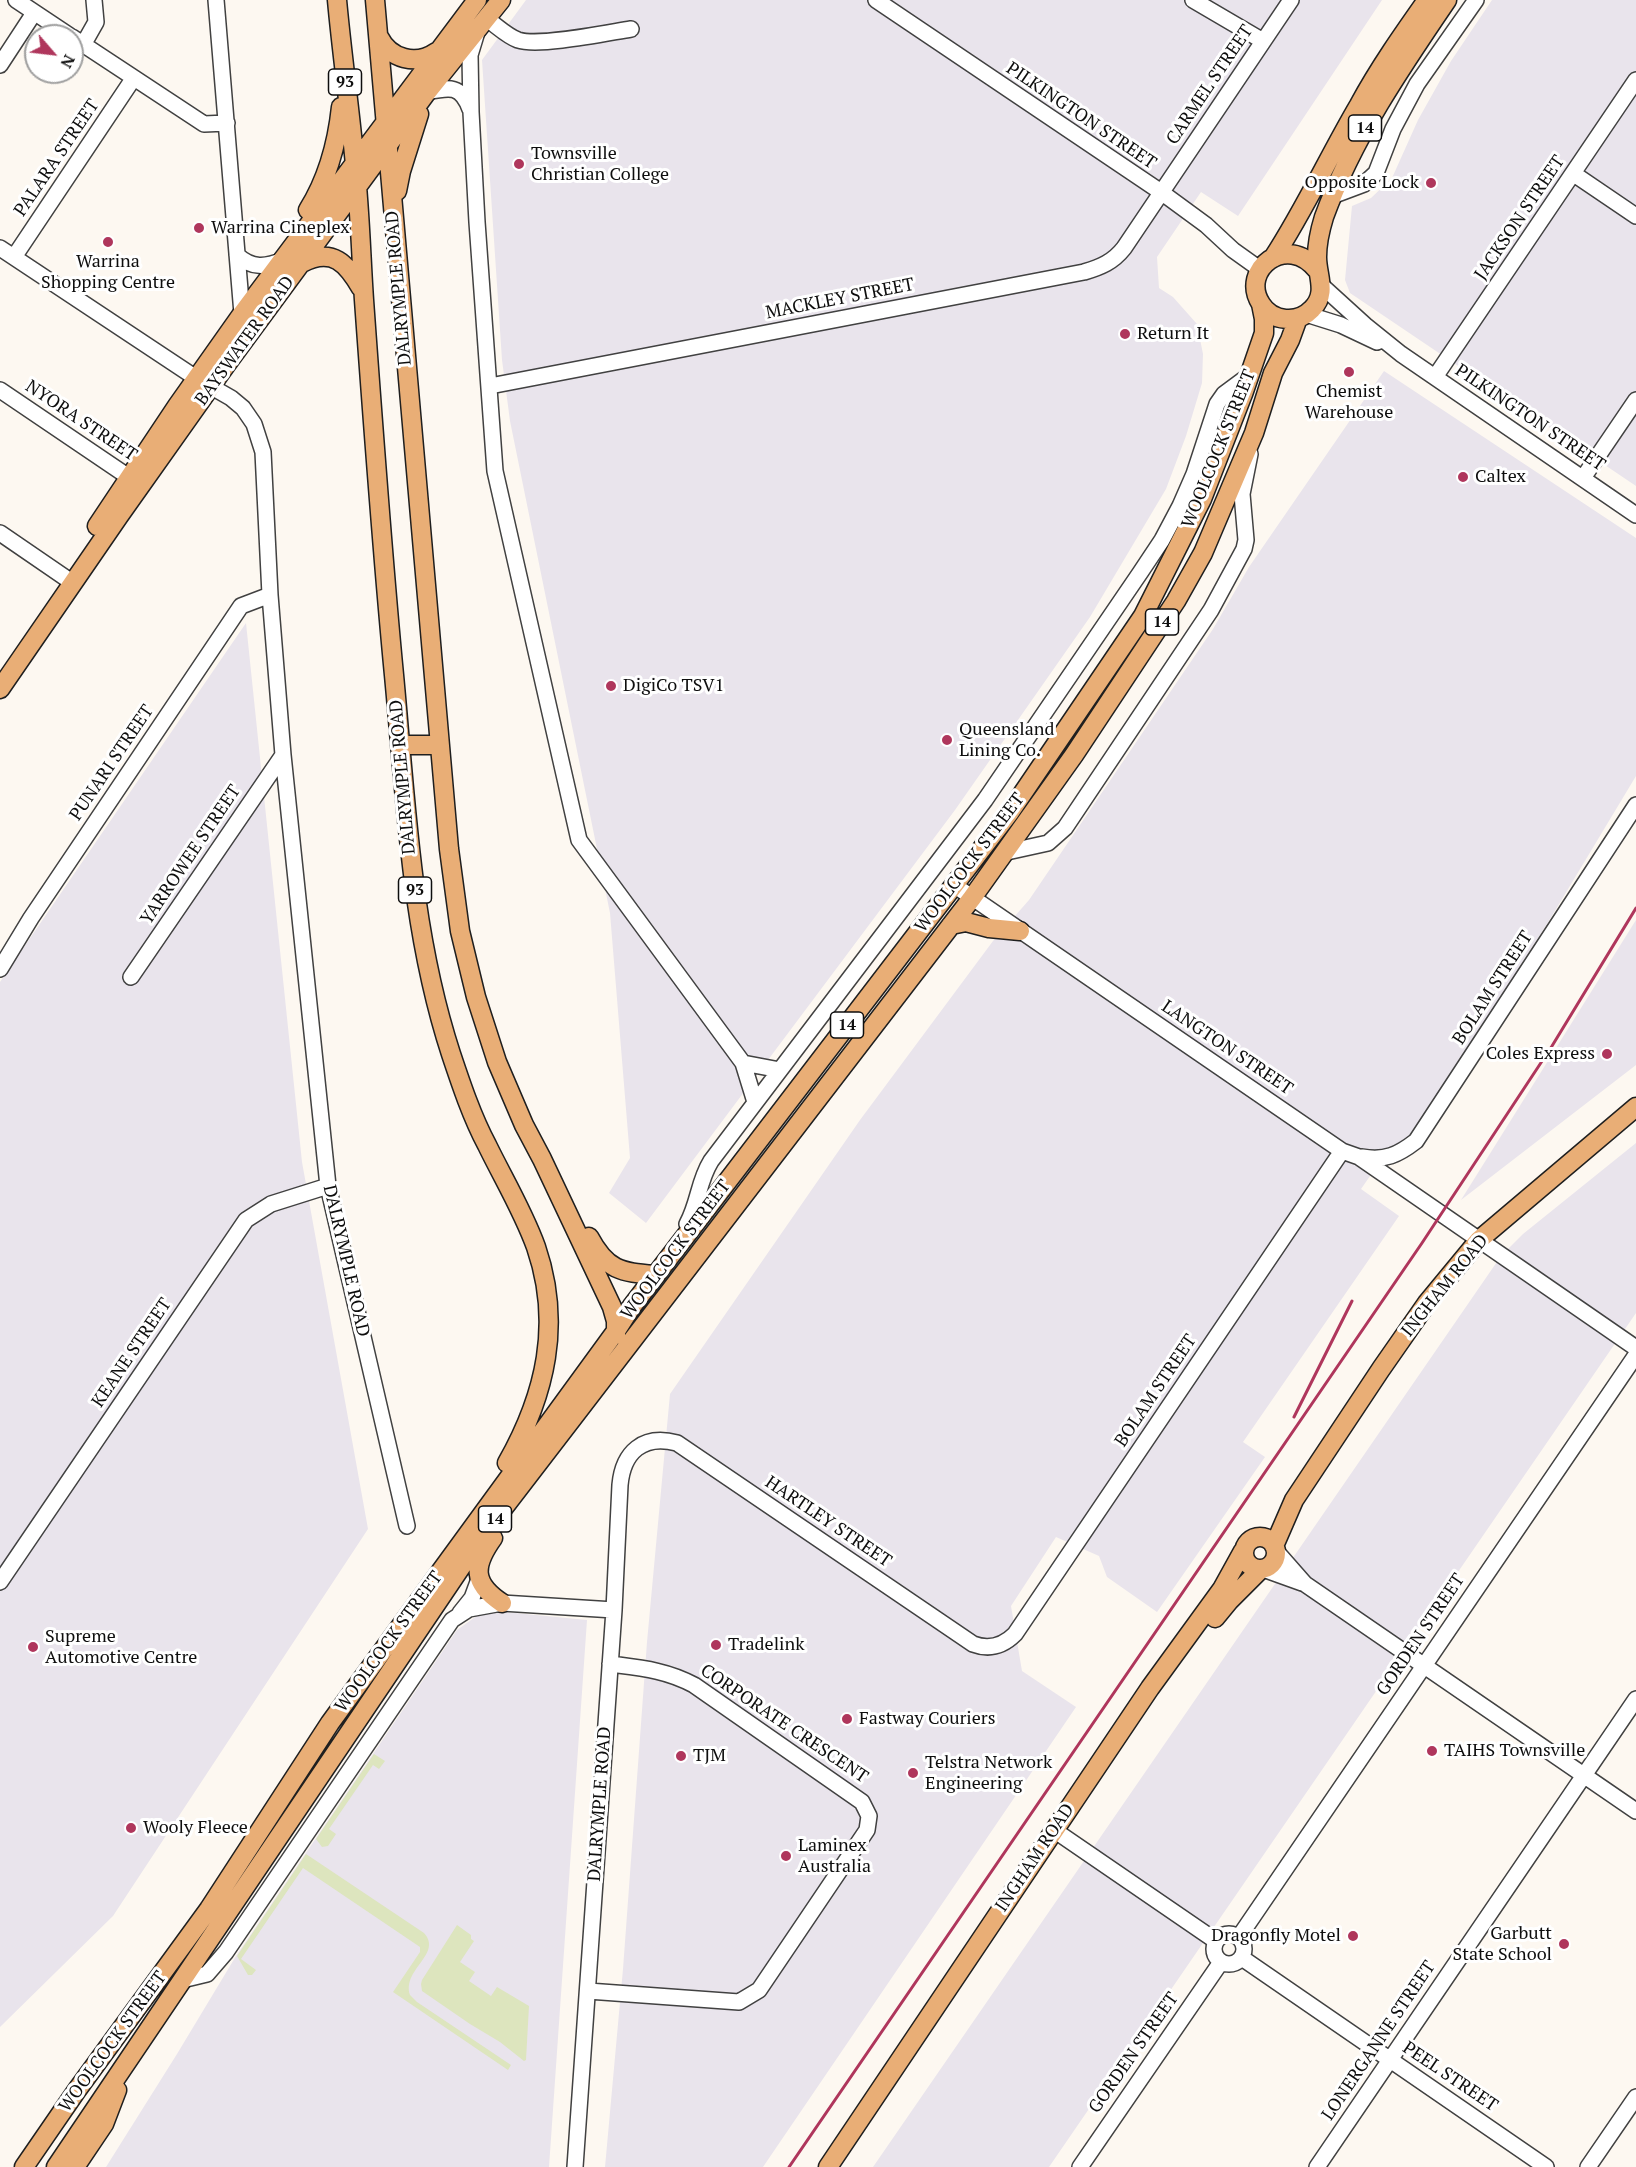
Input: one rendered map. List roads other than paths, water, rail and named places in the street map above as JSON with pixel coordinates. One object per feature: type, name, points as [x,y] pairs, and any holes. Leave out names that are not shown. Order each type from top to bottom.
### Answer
[{"type":"main road","name":"DALRYMPLE ROAD","points":[[337,0],[355,164],[384,576],[413,877],[427,967],[451,1054],[484,1139],[536,1246],[548,1301],[547,1357],[542,1385],[533,1411],[522,1437],[457,1547]]},
{"type":"main road","name":"DALRYMPLE ROAD","points":[[375,0],[449,849],[460,931],[476,997],[497,1062],[524,1125],[542,1158],[612,1307],[616,1330],[611,1369]]},
{"type":"main road","name":"BAYSWATER ROAD","points":[[204,382],[242,314],[477,0]]},
{"type":"main road","name":"BAYSWATER ROAD","points":[[0,689],[68,580],[204,382],[302,263],[428,92],[501,0]]},
{"type":"main road","name":"14","points":[[1261,304],[1256,287],[1267,264],[1302,211],[1377,73],[1427,0]]},
{"type":"main road","name":"14","points":[[1302,316],[1318,301],[1317,257],[1320,231],[1332,196],[1377,104],[1447,0]]},
{"type":"main road","points":[[379,37],[390,51],[402,58],[420,59],[436,52]]},
{"type":"main road","points":[[305,231],[303,218],[321,190],[333,156],[344,75]]},
{"type":"main road","points":[[393,211],[412,131],[428,92]]},
{"type":"main road","points":[[355,164],[364,159],[376,163],[384,177],[393,211]]},
{"type":"main road","points":[[1267,264],[1293,254],[1303,256],[1319,277]]},
{"type":"main road","points":[[302,263],[319,257],[337,260],[351,270],[364,292]]},
{"type":"main road","points":[[1261,304],[1267,311],[1282,318],[1302,316]]},
{"type":"main road","name":"WOOLCOCK STREET","points":[[23,2166],[209,1909],[330,1723],[457,1547],[632,1306],[1010,812],[1143,616],[1202,499],[1251,374],[1264,333],[1261,304]]},
{"type":"main road","name":"WOOLCOCK STREET","points":[[56,2167],[482,1536],[1007,852],[1176,601],[1203,553],[1254,433],[1273,373],[1302,316]]},
{"type":"main road","name":"BAYSWATER ROAD","points":[[0,671],[68,580]]},
{"type":"main road","points":[[400,745],[440,746]]},
{"type":"main road","points":[[951,925],[966,922],[989,928],[1020,931]]},
{"type":"main road","name":"INGHAM ROAD","points":[[1270,1544],[1294,1500],[1381,1369],[1427,1303],[1479,1240],[1636,1107]]},
{"type":"main road","points":[[542,1158],[600,1255],[612,1265],[626,1272],[656,1275]]},
{"type":"main road","points":[[594,1361],[603,1356],[607,1359],[611,1369]]},
{"type":"main road","points":[[502,1603],[484,1589],[479,1579],[481,1562],[484,1552],[537,1465]]},
{"type":"main road","points":[[1249,1540],[1270,1544],[1273,1563],[1262,1569],[1250,1566],[1244,1556],[1244,1551],[1249,1540]]},
{"type":"main road","name":"INGHAM ROAD","points":[[831,2167],[1058,1833],[1150,1688],[1222,1589],[1244,1551]]},
{"type":"main road","name":"INGHAM ROAD","points":[[1058,1833],[1221,1610],[1262,1569]]},
{"type":"main road","points":[[75,2167],[104,2124],[129,2060]]},
{"type":"street","points":[[16,0],[51,24]]},
{"type":"street","points":[[84,32],[96,22],[94,0]]},
{"type":"street","points":[[216,0],[242,314]]},
{"type":"street","name":"PILKINGTON STREET","points":[[876,0],[1161,192],[1206,225],[1233,250],[1267,264]]},
{"type":"street","points":[[1193,0],[1263,41]]},
{"type":"street","name":"CARMEL STREET","points":[[1161,192],[1291,0]]},
{"type":"street","points":[[1332,196],[1364,184],[1376,173],[1393,129],[1412,92],[1476,0]]},
{"type":"street","points":[[0,65],[34,13]]},
{"type":"street","points":[[631,29],[566,39],[525,42],[482,25],[470,55],[477,222],[495,471],[579,840],[743,1063],[755,1102]]},
{"type":"street","points":[[84,45],[204,124],[227,123]]},
{"type":"street","name":"PALARA STREET","points":[[14,257],[133,79]]},
{"type":"street","name":"JACKSON STREET","points":[[1435,377],[1636,80]]},
{"type":"street","points":[[428,92],[442,89],[457,90],[466,97],[471,112]]},
{"type":"street","points":[[1574,174],[1636,216]]},
{"type":"street","name":"MACKLEY STREET","points":[[490,386],[1092,270],[1115,259],[1161,192]]},
{"type":"street","name":"DALRYMPLE ROAD","points":[[0,248],[243,408],[254,424],[261,443],[270,595],[284,755],[328,1186],[407,1526]]},
{"type":"street","points":[[237,255],[257,266],[283,260]]},
{"type":"street","name":"PILKINGTON STREET","points":[[1319,277],[1365,325],[1401,354],[1636,515]]},
{"type":"street","name":"PILKINGTON STREET","points":[[1302,316],[1341,325],[1401,354]]},
{"type":"street","points":[[671,1256],[695,1209],[702,1176],[755,1102],[985,800],[1162,540],[1194,474],[1217,404],[1224,394],[1251,374]]},
{"type":"street","name":"NYORA STREET","points":[[0,390],[135,481]]},
{"type":"street","points":[[1583,478],[1636,400]]},
{"type":"street","points":[[1007,852],[1048,843],[1065,828],[1211,610],[1244,549],[1246,540],[1242,494],[1254,433]]},
{"type":"street","points":[[0,533],[68,580]]},
{"type":"street","name":"PUNARI STREET","points":[[0,969],[31,918],[241,606],[270,595]]},
{"type":"street","name":"YARROWEE STREET","points":[[131,977],[284,755]]},
{"type":"street","name":"BOLAM STREET","points":[[1359,1157],[1376,1159],[1400,1154],[1416,1141],[1636,805]]},
{"type":"street","name":"LANGTON STREET","points":[[954,885],[1342,1151],[1359,1157],[1636,1348]]},
{"type":"street","points":[[743,1063],[780,1070]]},
{"type":"street","name":"BOLAM STREET","points":[[996,1646],[1006,1642],[1015,1634],[1342,1151]]},
{"type":"street","name":"KEANE STREET","points":[[0,1582],[246,1220],[271,1204],[328,1186]]},
{"type":"street","name":"GORDEN STREET","points":[[1239,1937],[1636,1355]]},
{"type":"street","name":"HARTLEY STREET","points":[[638,1447],[652,1440],[668,1440],[677,1443],[973,1644],[984,1647],[996,1646]]},
{"type":"street","name":"DALRYMPLE ROAD","points":[[575,2167],[614,1610],[621,1471],[624,1463],[638,1447]]},
{"type":"street","points":[[1270,1544],[1305,1584],[1636,1811]]},
{"type":"street","points":[[1262,1569],[1305,1584]]},
{"type":"street","points":[[182,1980],[207,1974],[226,1952],[447,1625],[459,1615],[472,1598],[479,1579]]},
{"type":"street","points":[[459,1615],[478,1606],[502,1603],[614,1610]]},
{"type":"street","name":"CORPORATE CRESCENT","points":[[588,1991],[739,2002],[759,1990],[867,1830],[869,1816],[862,1802],[694,1685],[676,1675],[658,1670],[610,1664]]},
{"type":"street","name":"LONERGANNE STREET","points":[[1317,2167],[1636,1699]]},
{"type":"street","points":[[1058,1833],[1216,1941]]},
{"type":"street","points":[[1231,1934],[1239,1937],[1243,1943],[1242,1958],[1228,1965],[1221,1962],[1215,1956],[1216,1941],[1223,1935],[1231,1934]]},
{"type":"street","name":"PEEL STREET","points":[[1242,1958],[1546,2167]]},
{"type":"street","name":"GORDEN STREET","points":[[1080,2167],[1221,1962]]},
{"type":"street","points":[[1588,2167],[1636,2097]]},
{"type":"railway","points":[[789,2167],[1422,1243],[1552,1046],[1636,908]]},
{"type":"railway","points":[[1294,1417],[1352,1301]]},
{"type":"place","name":"Townsville Christian College","points":[[519,164]]},
{"type":"place","name":"Opposite Lock","points":[[1431,183]]},
{"type":"place","name":"Warrina Cineplex","points":[[199,228]]},
{"type":"place","name":"Warrina Shopping Centre","points":[[108,242]]},
{"type":"place","name":"Return It","points":[[1125,334]]},
{"type":"place","name":"Chemist Warehouse","points":[[1349,372]]},
{"type":"place","name":"Caltex","points":[[1463,477]]},
{"type":"place","name":"DigiCo TSV1","points":[[611,686]]},
{"type":"place","name":"Queensland Lining Co.","points":[[947,740]]},
{"type":"place","name":"Coles Express","points":[[1607,1054]]},
{"type":"place","name":"Tradelink","points":[[716,1645]]},
{"type":"place","name":"Supreme Automotive Centre","points":[[33,1647]]},
{"type":"place","name":"Fastway Couriers","points":[[847,1719]]},
{"type":"place","name":"TAIHS Townsville","points":[[1432,1751]]},
{"type":"place","name":"TJM","points":[[681,1756]]},
{"type":"place","name":"Telstra Network Engineering","points":[[913,1773]]},
{"type":"place","name":"Wooly Fleece","points":[[131,1828]]},
{"type":"place","name":"Laminex Australia","points":[[786,1856]]},
{"type":"place","name":"Dragonfly Motel","points":[[1353,1936]]},
{"type":"place","name":"Garbutt State School","points":[[1564,1944]]}]
